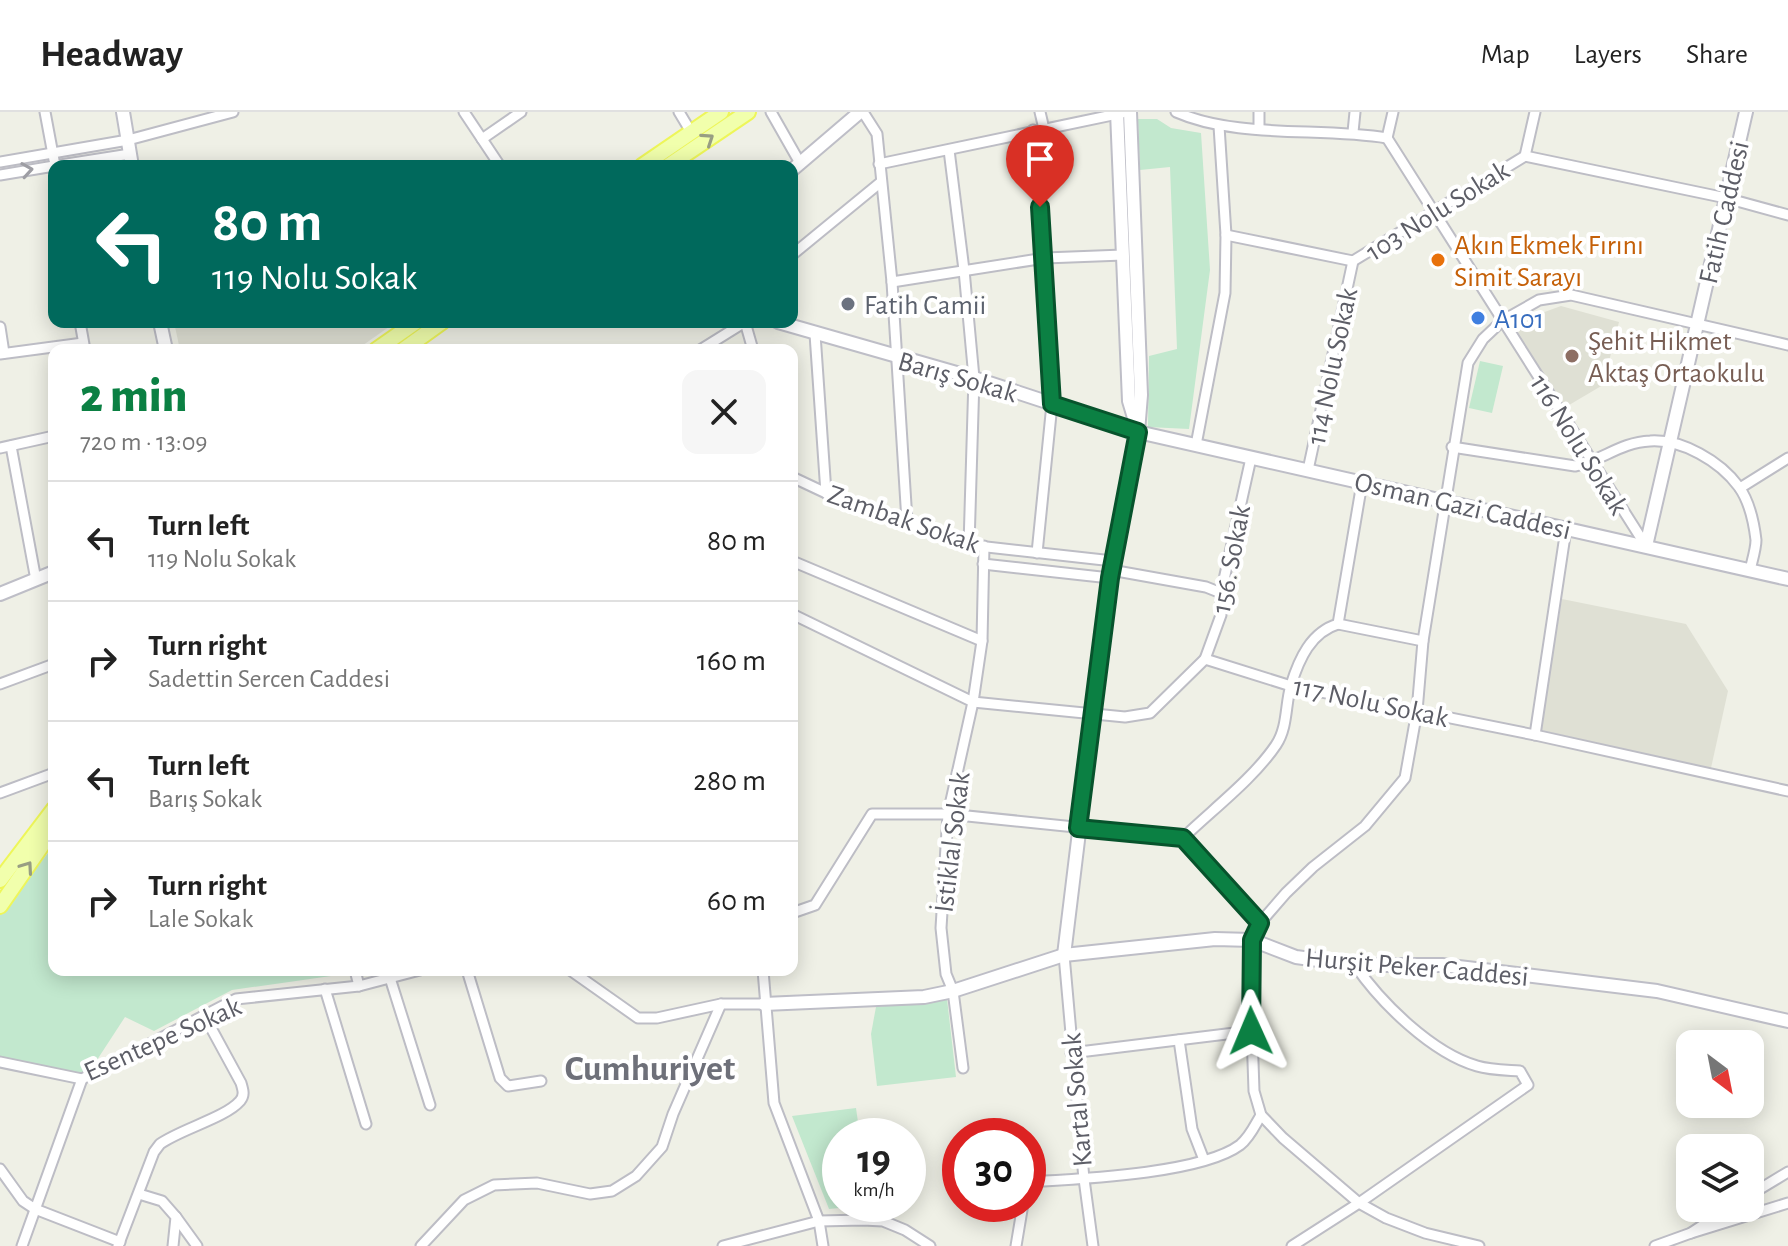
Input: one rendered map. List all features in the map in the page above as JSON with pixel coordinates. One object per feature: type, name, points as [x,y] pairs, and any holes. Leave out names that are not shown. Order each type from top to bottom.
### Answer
[{"type":"main road","points":[[651,160],[721,112]]},
{"type":"main road","points":[[678,160],[748,112]]},
{"type":"main road","points":[[385,344],[407,328]]},
{"type":"main road","points":[[411,344],[434,328]]},
{"type":"main road","points":[[0,880],[48,817]]},
{"type":"main road","points":[[0,906],[48,837]]},
{"type":"street","points":[[45,112],[54,160]]},
{"type":"street","points":[[123,112],[131,160]]},
{"type":"street","points":[[0,162],[128,140],[233,112]]},
{"type":"street","points":[[464,112],[496,160]]},
{"type":"street","points":[[482,139],[521,112]]},
{"type":"street","points":[[679,112],[691,132]]},
{"type":"street","points":[[771,112],[793,160]]},
{"type":"street","points":[[798,164],[862,112],[877,134],[892,282],[907,521]]},
{"type":"street","points":[[1040,112],[1044,129]]},
{"type":"street","points":[[879,164],[1124,112]]},
{"type":"street","points":[[1124,112],[1123,255],[1129,401],[1138,432]]},
{"type":"street","points":[[1064,955],[1091,715],[1111,570],[1138,432],[1141,395],[1124,112]]},
{"type":"street","points":[[1176,112],[1219,126],[1353,132],[1387,138],[1393,112]]},
{"type":"street","points":[[1259,112],[1259,128]]},
{"type":"street","points":[[1353,132],[1355,112]]},
{"type":"street","points":[[1525,156],[1535,112]]},
{"type":"street","name":"Fatih Caddesi","points":[[1646,546],[1746,112]]},
{"type":"street","points":[[1196,445],[1225,293],[1226,235],[1219,126]]},
{"type":"street","points":[[1033,130],[1045,258],[1052,404],[1037,553]]},
{"type":"street","name":"116 Nolu Sokak","points":[[1387,138],[1646,546]]},
{"type":"street","points":[[949,150],[974,378],[969,545]]},
{"type":"street","name":"103 Nolu Sokak","points":[[1226,235],[1353,261],[1525,156],[1726,198],[1788,215]]},
{"type":"street","points":[[0,175],[48,167]]},
{"type":"street","points":[[798,250],[881,182]]},
{"type":"street","points":[[892,282],[1045,258],[1123,255]]},
{"type":"street","name":"114 Nolu Sokak","points":[[1308,470],[1353,261]]},
{"type":"street","points":[[1479,1246],[1425,1233],[1386,1218],[1359,1203],[1283,1138],[1261,1115],[1254,1091],[1252,940],[1260,923],[1313,867],[1365,826],[1405,778],[1417,711],[1423,641],[1452,447],[1468,363],[1483,339],[1502,321],[1539,300],[1571,295],[1788,345]]},
{"type":"street","points":[[0,327],[2,354],[48,350]]},
{"type":"street","points":[[710,344],[735,328]]},
{"type":"street","name":"Barış Sokak","points":[[796,328],[974,378],[1138,432]]},
{"type":"street","points":[[815,334],[826,493]]},
{"type":"street","name":"Osman Gazi Caddesi","points":[[1138,432],[1788,579]]},
{"type":"street","points":[[0,448],[48,437]]},
{"type":"street","points":[[1452,447],[1575,466],[1592,463],[1611,450],[1630,444],[1670,441],[1709,460],[1740,488],[1750,511],[1756,542],[1750,570]]},
{"type":"street","points":[[11,446],[36,580]]},
{"type":"street","name":"156. Sokak","points":[[1205,659],[1221,615],[1221,593],[1251,458]]},
{"type":"street","points":[[1740,488],[1788,458]]},
{"type":"street","name":"Zambak Sokak","points":[[798,480],[969,545],[1037,553],[1111,570]]},
{"type":"street","points":[[1338,624],[1362,483]]},
{"type":"street","points":[[1535,735],[1566,529]]},
{"type":"street","name":"İstiklal Sokak","points":[[963,1068],[941,928],[948,814],[973,702],[982,641],[984,546]]},
{"type":"street","points":[[798,564],[982,641]]},
{"type":"street","name":"Zambak Sokak","points":[[983,564],[1111,570]]},
{"type":"street","points":[[1111,570],[1206,587],[1221,593]]},
{"type":"street","points":[[0,594],[48,575]]},
{"type":"street","points":[[798,617],[973,702],[1091,715],[1125,717],[1150,713],[1205,659]]},
{"type":"street","points":[[1183,838],[1266,759],[1279,741],[1291,686],[1312,639],[1324,628],[1338,624],[1423,641]]},
{"type":"street","name":"117 Nolu Sokak","points":[[1205,659],[1291,686],[1535,735],[1788,791]]},
{"type":"street","points":[[1,680],[48,666]]},
{"type":"street","points":[[0,793],[48,775]]},
{"type":"street","points":[[798,911],[815,905],[872,814],[948,814],[1183,838],[1260,923]]},
{"type":"street","name":"Hurşit Peker Caddesi","points":[[764,1004],[924,997],[953,991],[1064,955],[1215,939],[1252,940],[1296,957],[1355,965],[1442,965],[1642,989],[1788,1021]]},
{"type":"street","name":"Kartal Sokak","points":[[1064,955],[1071,1053],[1093,1246]]},
{"type":"street","points":[[1292,1246],[1528,1085],[1520,1071],[1478,1067],[1440,1049],[1374,993],[1355,965]]},
{"type":"street","points":[[356,976],[359,986]]},
{"type":"street","name":"Esentepe Sokak","points":[[0,1062],[82,1079],[236,999],[359,986],[398,976]]},
{"type":"street","points":[[469,976],[500,1078],[508,1086],[541,1081]]},
{"type":"street","points":[[578,976],[638,1018],[657,1018],[721,1004],[764,1004]]},
{"type":"street","points":[[763,976],[774,1103],[819,1221],[823,1246]]},
{"type":"street","points":[[390,978],[430,1105]]},
{"type":"street","points":[[325,989],[366,1124]]},
{"type":"street","points":[[421,1246],[464,1200],[494,1185],[537,1183],[590,1194],[612,1191],[636,1176],[662,1147],[673,1114],[721,1004]]},
{"type":"street","points":[[0,1169],[23,1201],[35,1209],[119,1244],[154,1152],[160,1144],[229,1108],[241,1100],[244,1093],[204,1015]]},
{"type":"street","points":[[1071,1053],[1251,1031]]},
{"type":"street","points":[[1179,1040],[1192,1129],[1204,1160]]},
{"type":"street","points":[[22,1246],[82,1079]]},
{"type":"street","points":[[1046,1181],[1180,1167],[1204,1160],[1238,1147],[1249,1136],[1261,1115]]},
{"type":"street","points":[[1764,1187],[1788,1172]]},
{"type":"street","points":[[139,1194],[162,1201],[197,1246]]},
{"type":"street","points":[[1655,1246],[1788,1203]]},
{"type":"street","points":[[173,1246],[176,1217]]},
{"type":"street","points":[[723,1246],[819,1221],[883,1221],[930,1246]]},
{"type":"street","points":[[1016,1246],[1020,1222]]},
{"type":"street","points":[[1691,1233],[1708,1222]]},
{"type":"shaded area","name":"Şehit Hikmet Aktaş Ortaokulu","points":[[1561,306],[1619,322],[1603,385],[1564,408],[1515,327],[1520,321]]},
{"type":"shaded area","points":[[175,328],[387,328],[365,344],[179,344]]},
{"type":"shaded area","points":[[1562,599],[1686,624],[1728,691],[1711,768],[1540,730]]},
{"type":"green space","points":[[1138,119],[1157,119],[1171,128],[1201,133],[1210,270],[1189,429],[1148,427],[1149,356],[1177,349],[1170,167],[1140,170]]},
{"type":"green space","points":[[1480,361],[1503,366],[1492,413],[1469,408]]},
{"type":"green space","points":[[48,853],[48,976],[331,976],[232,990],[154,1031],[125,1017],[95,1063],[81,1074],[0,1058],[0,915]]},
{"type":"green space","points":[[947,999],[956,1077],[877,1086],[871,1034],[876,1007]]},
{"type":"green space","points":[[856,1108],[857,1118],[822,1118],[822,1191],[792,1116]]},
{"type":"place","name":"Akın Ekmek Fırını Simit Sarayı","points":[[1438,260]]},
{"type":"place","name":"Fatih Camii","points":[[848,304]]},
{"type":"place","name":"A101","points":[[1478,318]]},
{"type":"place","name":"Şehit Hikmet Aktaş Ortaokulu","points":[[1572,356]]},
{"type":"district","name":"Cumhuriyet","points":[[650,1067]]},
{"type":"route","points":[[1040,207],[1052,404],[1138,432],[1110,578],[1078,828],[1183,838],[1260,923],[1252,940],[1251,1031]]}]
